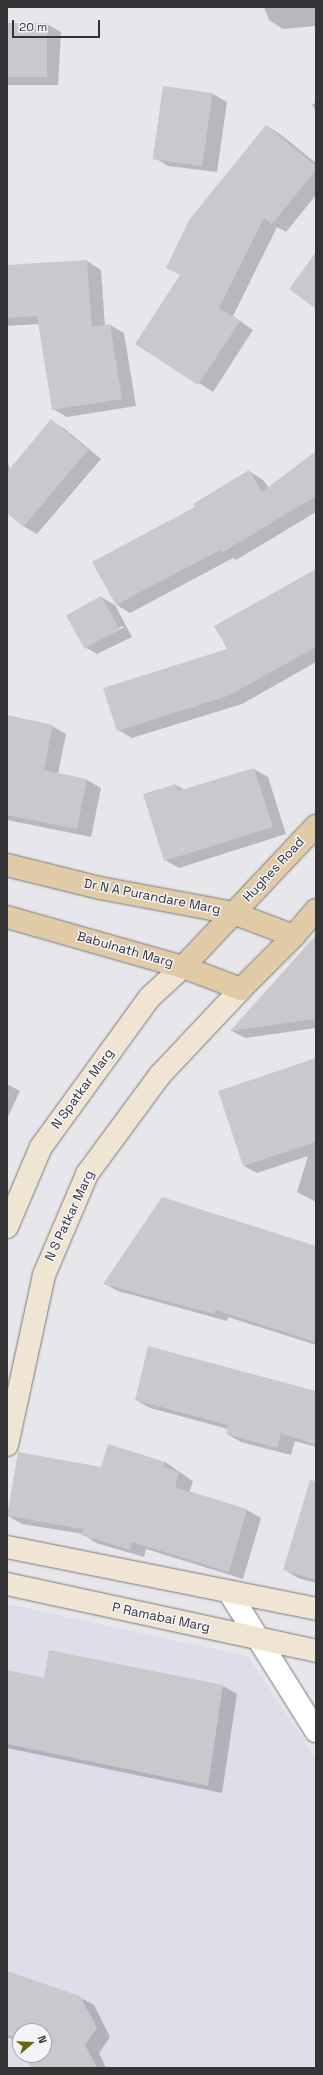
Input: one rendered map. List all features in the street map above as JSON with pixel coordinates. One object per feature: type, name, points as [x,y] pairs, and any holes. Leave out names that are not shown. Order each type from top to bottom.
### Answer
[{"type":"main road","name":"Hughes Road","points":[[183,967],[316,826]]},
{"type":"main road","name":"Dr N A Purandare Marg","points":[[7,865],[100,888],[233,914],[294,936]]},
{"type":"main road","points":[[240,989],[294,936],[316,910]]},
{"type":"main road","name":"Babulnath Marg","points":[[7,917],[183,967],[240,989]]},
{"type":"main road","name":"N Spatkar Marg","points":[[7,1227],[41,1147],[150,997],[183,967]]},
{"type":"main road","name":"N S Patkar Marg","points":[[7,1445],[44,1275],[87,1174],[160,1075],[240,989]]},
{"type":"main road","points":[[7,1547],[316,1609]]},
{"type":"main road","name":"P Ramabai Marg","points":[[7,1584],[259,1640],[316,1651]]},
{"type":"street","points":[[229,1592],[316,1731]]},
{"type":"shaded area","points":[[7,1604],[248,1656],[316,1759],[316,2068],[7,2068]]},
{"type":"building","points":[[7,23],[47,23],[47,77],[7,77]]},
{"type":"building","points":[[163,86],[213,93],[202,166],[153,159]]},
{"type":"building","points":[[266,125],[316,166],[316,170],[272,224],[264,218],[219,308],[240,321],[198,385],[135,344],[180,275],[166,268],[189,220]]},
{"type":"building","points":[[316,252],[316,309],[289,289]]},
{"type":"building","points":[[87,260],[92,327],[110,324],[122,399],[52,410],[37,316],[7,318],[7,265]]},
{"type":"building","points":[[51,419],[88,450],[23,527],[7,513],[7,472]]},
{"type":"building","points":[[316,451],[316,496],[222,553],[220,550],[116,605],[92,562],[195,507],[193,504],[249,470],[262,492]]},
{"type":"building","points":[[316,569],[316,647],[228,696],[117,731],[103,688],[227,649],[214,626]]},
{"type":"building","points":[[101,596],[119,629],[84,649],[66,615]]},
{"type":"building","points":[[7,715],[53,725],[44,770],[87,779],[77,829],[7,815]]},
{"type":"building","points":[[254,768],[273,827],[164,861],[143,794],[176,784],[178,791]]},
{"type":"building","points":[[316,935],[316,1019],[230,1031]]},
{"type":"building","points":[[316,1058],[316,1142],[243,1166],[218,1091]]},
{"type":"building","points":[[162,1197],[316,1246],[316,1342],[215,1310],[214,1314],[103,1284]]},
{"type":"building","points":[[148,1346],[316,1391],[316,1445],[281,1433],[277,1448],[226,1434],[228,1425],[135,1400]]},
{"type":"building","points":[[108,1444],[165,1462],[163,1467],[179,1472],[175,1487],[247,1509],[229,1572],[132,1542],[130,1550],[81,1535],[83,1529],[7,1516],[18,1452],[101,1467]]},
{"type":"building","points":[[310,1480],[316,1481],[316,1580],[283,1570]]},
{"type":"building","points":[[49,1650],[223,1685],[208,1786],[7,1744],[7,1670],[44,1678]]},
{"type":"building","points":[[7,1971],[80,1996],[97,2028],[85,2045],[97,2068],[31,2068],[28,2063],[52,2063],[52,2023],[12,2023],[12,2037],[7,2035]]}]
